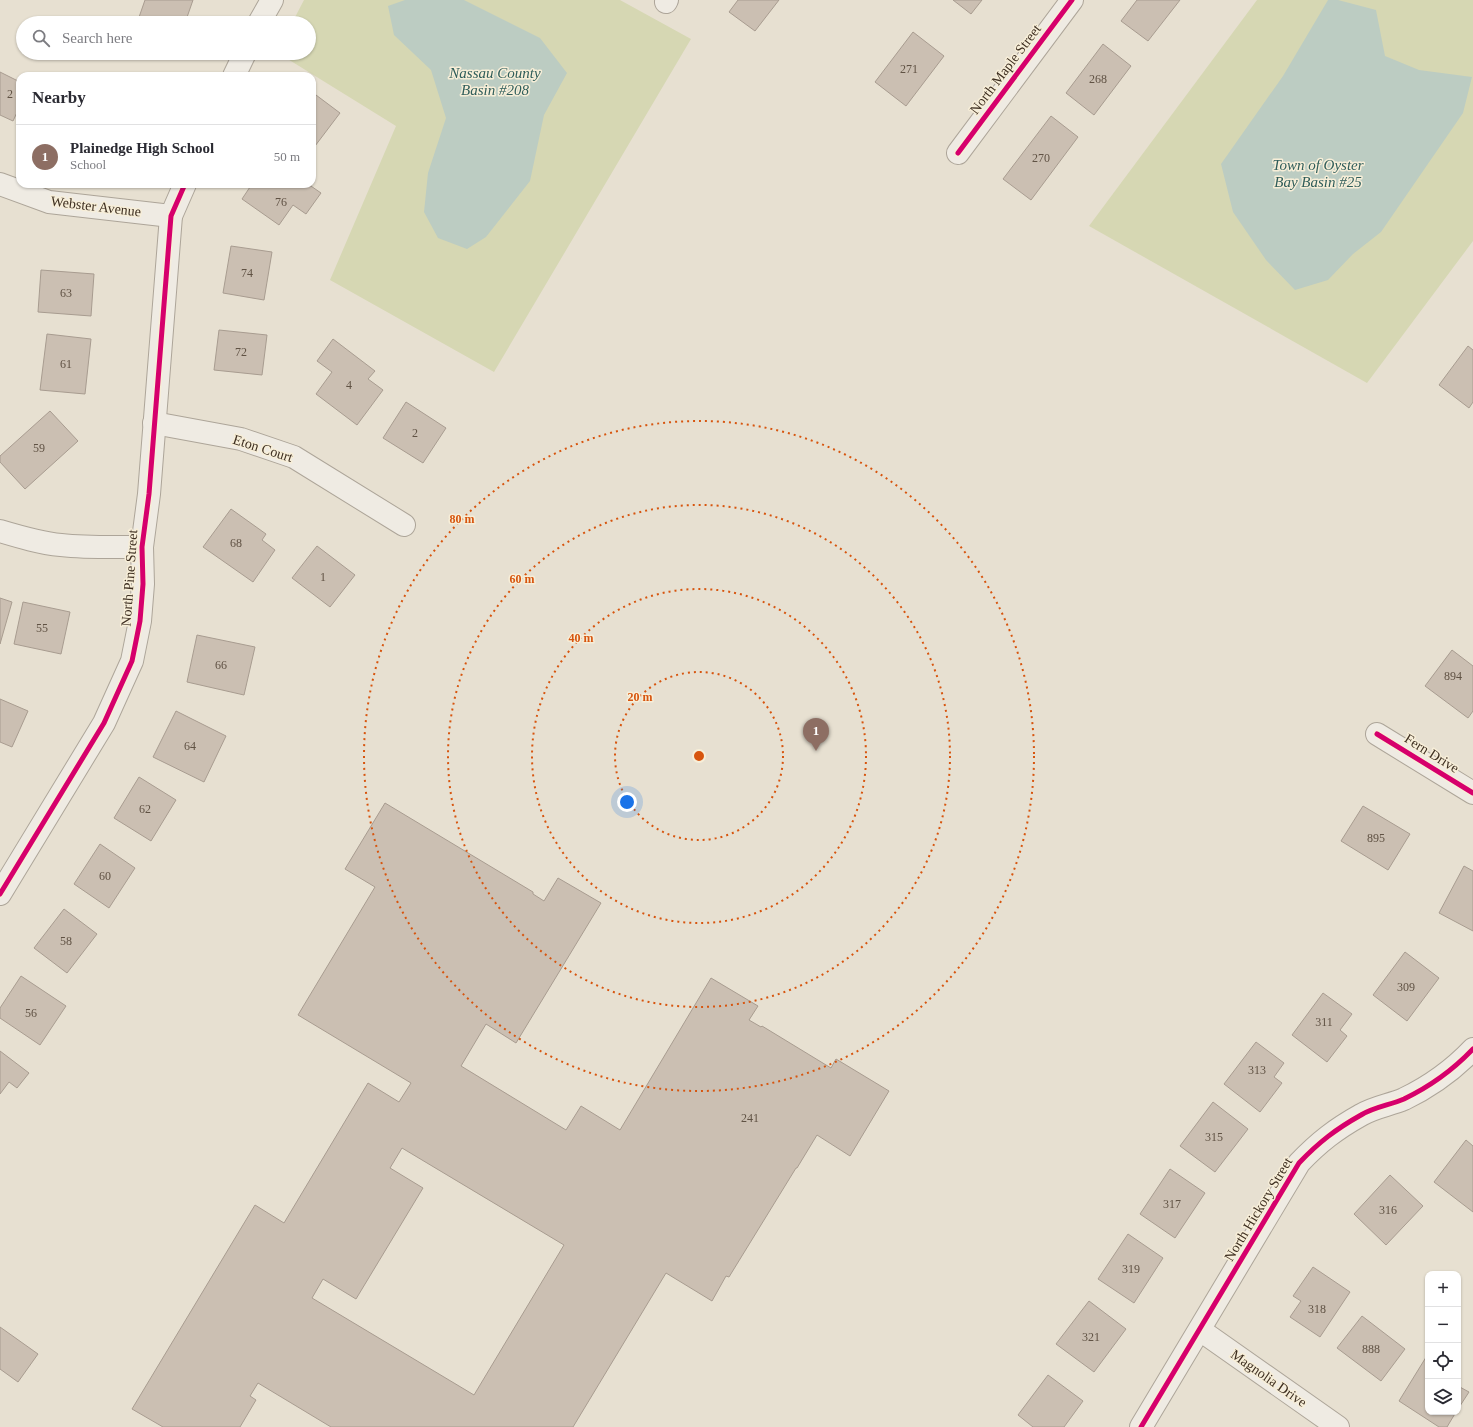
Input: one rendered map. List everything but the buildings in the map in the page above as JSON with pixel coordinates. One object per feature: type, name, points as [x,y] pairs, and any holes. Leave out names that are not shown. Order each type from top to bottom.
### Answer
[{"type":"street","points":[[263,16],[272,0]]},
{"type":"street","name":"North Maple Street","points":[[958,153],[1072,0]]},
{"type":"street","points":[[236,72],[242,60]]},
{"type":"street","name":"Webster Avenue","points":[[0,184],[49,202],[171,216]]},
{"type":"street","name":"North Pine Street","points":[[0,894],[104,723],[132,661],[140,621],[143,584],[142,547],[149,494],[171,216],[183,188]]},
{"type":"street","name":"Eton Court","points":[[154,423],[241,439],[294,457],[404,525]]},
{"type":"street","points":[[0,531],[21,538],[60,545],[142,547]]},
{"type":"street","name":"Fern Drive","points":[[1377,734],[1473,793]]},
{"type":"street","name":"North Hickory Street","points":[[1141,1427],[1299,1163],[1316,1145],[1334,1131],[1363,1114],[1404,1098],[1425,1087],[1445,1073],[1473,1049]]},
{"type":"street","name":"Magnolia Drive","points":[[1200,1330],[1338,1427]]},
{"type":"green space","points":[[304,0],[620,0],[691,39],[494,372],[330,280],[396,126],[316,77],[316,72],[309,72],[289,60],[316,60],[316,16],[296,16]]},
{"type":"green space","points":[[1257,0],[1473,0],[1473,241],[1367,383],[1089,226]]},
{"type":"water","name":"Nassau County Basin #208","points":[[405,0],[464,0],[540,38],[567,73],[544,115],[530,181],[486,237],[467,249],[438,238],[424,212],[428,173],[446,118],[431,70],[394,35],[388,6]]},
{"type":"water","name":"Town of Oyster Bay Basin #25","points":[[1328,0],[1338,0],[1376,10],[1385,56],[1419,70],[1472,77],[1463,113],[1381,232],[1353,254],[1328,280],[1295,290],[1266,260],[1233,212],[1221,164],[1283,76]]},
{"type":"cycle path","points":[[958,153],[1072,0]]},
{"type":"cycle path","points":[[0,894],[104,723],[132,661],[140,621],[143,584],[142,547],[149,494],[171,216],[183,188]]},
{"type":"cycle path","points":[[1377,734],[1473,793]]},
{"type":"cycle path","points":[[1141,1427],[1299,1163],[1328,1136],[1344,1125],[1366,1112],[1404,1099],[1423,1089],[1441,1077],[1473,1049]]},
{"type":"place","name":"Plainedge High School","points":[[816,751]]}]
